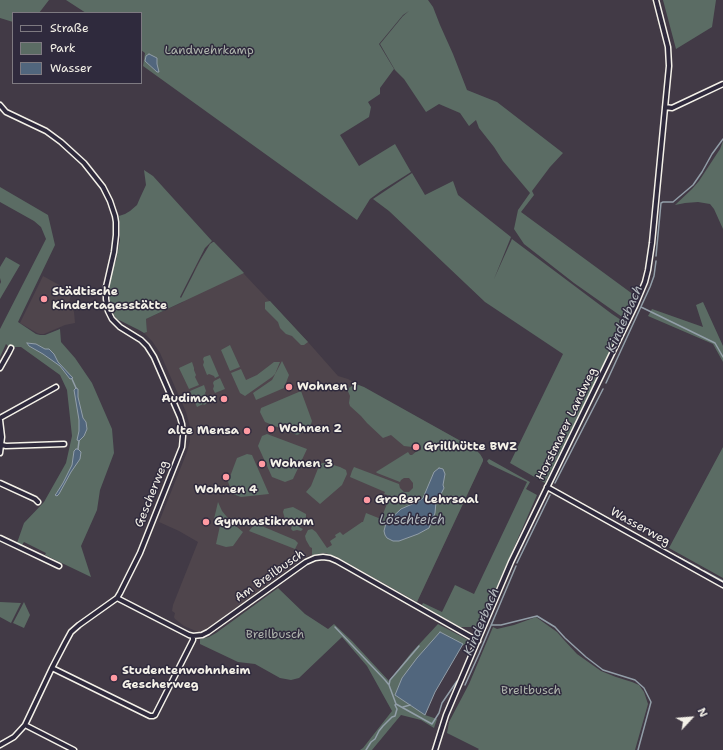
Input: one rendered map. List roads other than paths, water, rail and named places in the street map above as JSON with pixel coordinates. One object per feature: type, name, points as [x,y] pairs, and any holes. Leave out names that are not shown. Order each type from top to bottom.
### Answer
[{"type":"street","name":"Horstmarer Landweg","points":[[435,750],[446,715],[512,562],[636,306],[645,282],[652,243],[669,58],[667,43],[656,0]]},
{"type":"street","points":[[665,107],[672,108],[723,84]]},
{"type":"street","name":"Gescherweg","points":[[0,106],[6,112],[46,131],[61,142],[84,163],[103,187],[110,201],[116,222],[114,252],[106,286],[106,299],[109,315],[123,330],[141,340],[154,357],[180,417],[183,436],[182,447],[140,553],[117,598],[79,624],[71,632],[64,643],[26,725],[14,737],[0,745]]},
{"type":"street","points":[[0,368],[11,348]]},
{"type":"street","points":[[0,453],[2,445],[2,428],[0,419],[56,387]]},
{"type":"street","points":[[2,445],[64,444]]},
{"type":"street","points":[[0,483],[35,499],[38,502]]},
{"type":"street","name":"Wasserweg","points":[[547,487],[723,585]]},
{"type":"street","points":[[0,538],[59,566]]},
{"type":"street","name":"Am Breilbusch","points":[[193,636],[202,635],[208,632],[306,562],[322,557],[337,561],[478,641]]},
{"type":"street","points":[[52,668],[150,716],[155,715],[193,640],[193,636],[117,598]]},
{"type":"street","points":[[26,725],[74,750]]},
{"type":"water","points":[[149,54],[157,58],[159,72],[157,72],[145,61],[146,56]]},
{"type":"water","points":[[27,343],[36,344],[45,349],[49,349],[54,354],[58,362],[73,378],[70,379],[60,366],[29,346]]},
{"type":"water","points":[[76,388],[78,389],[78,397],[87,429],[84,436],[79,441],[77,440],[79,420],[74,390]]},
{"type":"water","points":[[76,449],[81,452],[80,459],[57,496],[55,495],[72,465],[74,451]]},
{"type":"water","name":"Löschteich","points":[[439,468],[443,469],[445,474],[443,485],[444,488],[436,502],[435,513],[429,528],[399,541],[393,541],[387,538],[384,531],[386,523],[401,509],[423,498],[434,472]]},
{"type":"water","points":[[440,632],[463,644],[435,692],[425,715],[395,695],[402,678]]},
{"type":"waterway","name":"Kinderbach","points":[[656,256],[661,203],[673,202],[693,185],[723,139]]},
{"type":"waterway","name":"Kinderbach","points":[[606,383],[650,287],[654,276],[656,261]]},
{"type":"waterway","points":[[641,307],[715,343],[723,357]]},
{"type":"waterway","points":[[72,379],[76,388]]},
{"type":"waterway","name":"Kinderbach","points":[[555,483],[603,389]]},
{"type":"waterway","points":[[78,449],[79,441]]},
{"type":"waterway","name":"Kinderbach","points":[[517,563],[550,495]]},
{"type":"waterway","points":[[678,557],[699,568]]},
{"type":"waterway","name":"Kinderbach","points":[[465,685],[516,566]]},
{"type":"waterway","points":[[704,571],[723,581]]},
{"type":"waterway","points":[[491,625],[501,625],[537,616],[555,627],[586,657],[603,670],[635,680],[644,688],[651,702],[638,750]]},
{"type":"waterway","points":[[335,627],[389,685],[396,704]]},
{"type":"waterway","points":[[389,685],[390,680],[419,646]]},
{"type":"waterway","name":"Kinderbach","points":[[366,750],[383,726],[395,716],[397,709],[396,704],[432,724],[439,713],[442,703],[457,681]]},
{"type":"waterway","name":"Kinderbach","points":[[403,707],[410,705]]},
{"type":"place","name":"Städtische Kindertagesstätte","points":[[44,299]]},
{"type":"place","name":"Wohnen 1","points":[[289,387]]},
{"type":"place","name":"Audimax","points":[[224,399]]},
{"type":"place","name":"Wohnen 2","points":[[271,429]]},
{"type":"place","name":"alte Mensa","points":[[247,431]]},
{"type":"place","name":"Grillhütte BWZ","points":[[416,447]]},
{"type":"place","name":"Wohnen 3","points":[[262,464]]},
{"type":"place","name":"Wohnen 4","points":[[226,477]]},
{"type":"place","name":"Großer Lehrsaal","points":[[367,500]]},
{"type":"place","name":"Gymnastikraum","points":[[206,522]]},
{"type":"place","name":"Studentenwohnheim Gescherweg","points":[[114,678]]},
{"type":"park label","name":"Landwehrkamp","points":[[209,51]]},
{"type":"park label","name":"Breilbusch","points":[[275,635]]},
{"type":"park label","name":"Breitbusch","points":[[531,691]]}]
